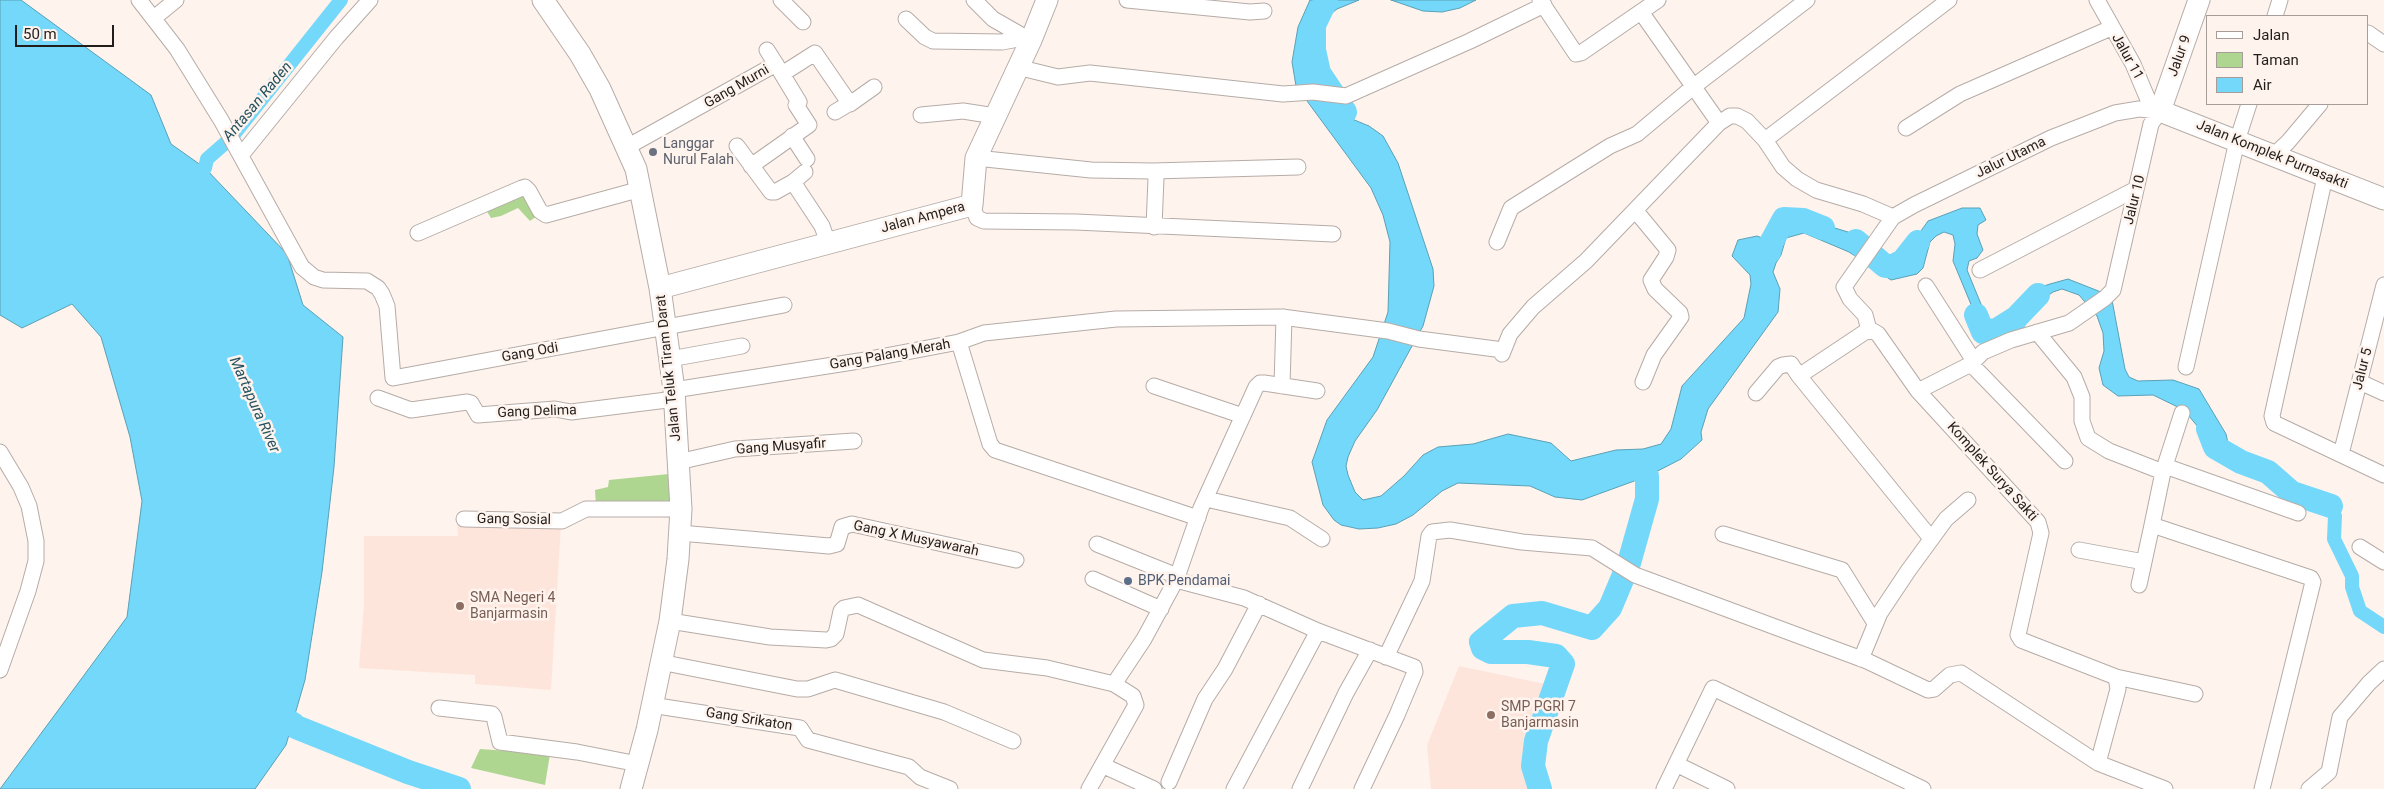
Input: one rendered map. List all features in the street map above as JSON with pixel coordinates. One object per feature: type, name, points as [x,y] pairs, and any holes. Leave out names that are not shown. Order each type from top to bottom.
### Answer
[{"type":"street","points":[[139,0],[177,49],[240,150],[370,0]]},
{"type":"street","points":[[154,18],[176,0]]},
{"type":"street","name":"Jalan Teluk Tiram Darat","points":[[543,0],[580,54],[627,147],[641,189],[660,288],[675,394],[681,510],[680,532],[670,621],[631,789]]},
{"type":"street","points":[[781,0],[803,22]]},
{"type":"street","points":[[974,0],[993,19],[1026,38]]},
{"type":"street","name":"Jalan Ampera","points":[[660,288],[972,206],[976,158],[1017,67],[1026,38],[1047,0]]},
{"type":"street","points":[[1127,0],[1250,12],[1264,11]]},
{"type":"street","points":[[1017,67],[1058,76],[1090,72],[1283,94],[1313,92],[1346,96],[1470,42],[1542,3],[1576,54],[1581,53],[1658,0]]},
{"type":"street","points":[[1497,242],[1511,208],[1610,146],[1637,134],[1807,0]]},
{"type":"street","points":[[1765,140],[1949,0]]},
{"type":"street","name":"Jalur 11","points":[[2097,0],[2111,28],[2133,64],[2150,102],[2160,111]]},
{"type":"street","name":"Jalur 9","points":[[2160,111],[2199,0]]},
{"type":"street","points":[[2275,15],[2280,0]]},
{"type":"street","points":[[1641,12],[1719,123]]},
{"type":"street","points":[[906,19],[924,38],[932,41],[1002,42],[1026,38]]},
{"type":"street","points":[[1906,128],[1956,96],[2111,28]]},
{"type":"street","points":[[2369,34],[2384,44]]},
{"type":"street","points":[[751,166],[809,125],[796,105],[799,102],[767,50]]},
{"type":"street","name":"Gang Murni","points":[[627,147],[779,69],[815,54],[850,103]]},
{"type":"street","points":[[835,112],[874,88]]},
{"type":"street","points":[[2186,368],[2237,141],[2249,105]]},
{"type":"street","points":[[2273,156],[2288,142],[2319,105]]},
{"type":"street","name":"Jalur Utama","points":[[1869,330],[1865,315],[1845,291],[1844,287],[1893,217],[2052,138],[2115,113],[2139,109],[2160,111]]},
{"type":"street","points":[[921,115],[963,111],[995,116]]},
{"type":"street","name":"Jalan Komplek Purnasakti","points":[[2160,111],[2384,199]]},
{"type":"street","name":"Jalur 10","points":[[2037,332],[2069,323],[2092,308],[2113,290],[2151,124],[2160,111]]},
{"type":"street","points":[[960,342],[984,333],[1116,319],[1284,317],[1388,331],[1419,339],[1502,352],[1510,334],[1533,307],[1568,278],[1719,123],[1730,116],[1743,118],[1765,140],[1783,167],[1797,179],[1816,190],[1863,204],[1893,217]]},
{"type":"street","points":[[792,136],[802,171],[828,243]]},
{"type":"street","points":[[737,146],[773,192],[802,171]]},
{"type":"street","name":"Gang Odi","points":[[240,150],[302,268],[314,277],[323,280],[367,281],[378,288],[387,306],[393,378],[784,306]]},
{"type":"street","points":[[976,158],[1091,170],[1153,171],[1298,167]]},
{"type":"street","points":[[1153,171],[1156,178],[1154,226]]},
{"type":"street","points":[[2325,177],[2272,416],[2274,423],[2384,475]]},
{"type":"street","points":[[418,233],[525,187],[540,211],[546,214],[641,189]]},
{"type":"street","points":[[1980,270],[2136,189]]},
{"type":"street","points":[[972,206],[977,218],[984,221],[1333,234]]},
{"type":"street","points":[[1635,210],[1668,250],[1666,257],[1652,276],[1652,285],[1680,313],[1681,317],[1654,355],[1643,382]]},
{"type":"street","name":"Jalur 5","points":[[2341,454],[2382,301],[2384,285]]},
{"type":"street","points":[[1926,286],[1973,363],[2064,461]]},
{"type":"street","points":[[1282,386],[1284,317]]},
{"type":"street","points":[[1799,376],[1869,330],[1878,334],[1918,391],[1973,363],[1983,352],[2037,332],[2074,377],[2082,397],[2082,421],[2088,438],[2109,452],[2298,513]]},
{"type":"street","name":"Gang Palang Merah","points":[[675,394],[960,342],[990,444],[995,450],[1198,518]]},
{"type":"street","points":[[670,359],[742,346]]},
{"type":"street","points":[[1756,393],[1778,367],[1791,364],[1929,536]]},
{"type":"street","points":[[2360,382],[2384,393]]},
{"type":"street","points":[[1114,684],[1161,609],[1176,578],[1198,518],[1242,416],[1260,383],[1317,391]]},
{"type":"street","points":[[1154,386],[1242,416]]},
{"type":"street","name":"Komplek Surya Sakti","points":[[1918,391],[2040,527],[2041,533],[2018,636],[2021,640],[2116,677]]},
{"type":"street","name":"Gang Delima","points":[[378,398],[411,410],[467,402],[471,403],[478,415],[555,409],[571,412],[675,394]]},
{"type":"street","points":[[2139,584],[2164,469],[2182,413]]},
{"type":"street","name":"Gang Musyafir","points":[[678,462],[735,449],[854,442]]},
{"type":"street","points":[[0,452],[29,506],[36,541],[36,561],[28,591],[0,670]]},
{"type":"street","points":[[1206,499],[1290,518],[1322,539]]},
{"type":"street","points":[[1862,659],[1880,613],[1908,571],[1946,519],[1968,500]]},
{"type":"street","name":"Gang Sosial","points":[[464,519],[562,521],[586,509],[681,510]]},
{"type":"street","name":"Gang X Musyawarah","points":[[680,532],[829,546],[837,544],[842,527],[852,524],[1016,560]]},
{"type":"street","points":[[2152,525],[2311,578],[2313,582],[2262,789]]},
{"type":"street","points":[[1386,657],[1422,581],[1429,536],[1435,531],[1450,530],[1522,542],[1592,548],[1635,575],[1862,659],[1928,690],[1934,689],[1950,675],[1961,673],[2098,763],[2164,789]]},
{"type":"street","points":[[1723,534],[1842,570],[1875,623]]},
{"type":"street","points":[[1097,544],[1176,578],[1244,598],[1318,631],[1411,665],[1416,672],[1362,789]]},
{"type":"street","points":[[2360,547],[2384,562]]},
{"type":"street","points":[[2079,550],[2144,562]]},
{"type":"street","points":[[1092,579],[1161,609]]},
{"type":"street","points":[[1169,782],[1205,699],[1225,669],[1259,604]]},
{"type":"street","points":[[670,621],[770,637],[826,640],[831,639],[836,634],[841,611],[844,608],[858,605],[982,660],[1047,668],[1114,684],[1133,696],[1136,706],[1104,766],[1089,789]]},
{"type":"street","points":[[1234,789],[1318,631]]},
{"type":"street","points":[[1300,789],[1346,692],[1370,650]]},
{"type":"street","points":[[660,662],[797,689],[808,689],[835,680],[944,712],[1013,742]]},
{"type":"street","points":[[2309,789],[2329,772],[2340,717],[2369,682],[2384,669]]},
{"type":"street","points":[[2098,763],[2118,689],[2116,677],[2195,694]]},
{"type":"street","points":[[1664,789],[1712,688],[1904,784],[1924,789]]},
{"type":"street","name":"Gang Srikaton","points":[[652,704],[800,728],[808,740],[908,767],[920,777],[950,789]]},
{"type":"street","points":[[439,708],[492,714],[500,742],[577,752],[638,764]]},
{"type":"street","points":[[1676,764],[1727,789]]},
{"type":"street","points":[[1104,766],[1154,789]]},
{"type":"shaded area","name":"SMA Negeri 4 Banjarmasin","points":[[457,521],[561,525],[551,690],[475,684],[475,675],[359,668],[364,605],[364,536],[458,536]]},
{"type":"shaded area","name":"SMP PGRI 7 Banjarmasin","points":[[1459,666],[1550,685],[1529,765],[1537,789],[1431,789],[1427,745]]},
{"type":"green space","points":[[524,192],[537,216],[530,221],[518,208],[501,216],[491,218],[486,210]]},
{"type":"green space","points":[[669,474],[670,504],[596,507],[595,490],[608,487],[609,480]]},
{"type":"green space","points":[[480,749],[550,754],[545,785],[471,768]]},
{"type":"water","name":"Martapura River","points":[[0,0],[21,0],[151,95],[171,144],[205,168],[287,254],[303,305],[343,337],[334,467],[322,572],[305,680],[286,745],[255,789],[0,789],[127,617],[142,501],[130,437],[101,337],[72,304],[22,328],[0,315]]},
{"type":"water","points":[[1310,0],[1359,0],[1337,9],[1323,20],[1314,46],[1317,64],[1328,89],[1352,119],[1369,126],[1383,136],[1398,163],[1433,269],[1434,286],[1423,326],[1377,410],[1355,441],[1348,457],[1346,466],[1348,475],[1355,492],[1363,500],[1381,496],[1404,476],[1423,455],[1438,447],[1473,444],[1508,434],[1551,443],[1571,461],[1616,450],[1643,449],[1661,444],[1671,429],[1682,386],[1744,318],[1751,284],[1750,275],[1732,256],[1738,240],[1757,236],[1765,239],[1784,220],[1802,218],[1871,239],[1878,245],[1880,263],[1887,268],[1895,266],[1928,221],[1962,208],[1980,208],[1986,220],[1978,225],[1977,234],[1983,250],[1977,258],[1969,261],[1967,270],[1990,326],[1998,330],[2007,328],[2014,323],[2029,291],[2050,284],[2068,279],[2101,292],[2112,300],[2125,369],[2129,377],[2138,381],[2173,380],[2199,389],[2226,434],[2228,443],[2226,457],[2211,448],[2208,439],[2184,410],[2153,395],[2118,396],[2103,385],[2099,368],[2104,351],[2103,333],[2097,316],[2079,295],[2062,289],[2053,292],[2045,298],[2017,336],[1987,343],[1953,261],[1955,244],[1953,235],[1944,232],[1930,242],[1923,268],[1917,274],[1891,280],[1849,252],[1804,233],[1786,238],[1773,272],[1780,289],[1778,312],[1708,409],[1701,432],[1702,440],[1681,459],[1648,476],[1582,500],[1555,497],[1530,486],[1458,483],[1442,491],[1413,515],[1396,524],[1378,528],[1359,529],[1341,525],[1334,520],[1323,505],[1312,462],[1327,420],[1373,357],[1388,312],[1390,242],[1383,215],[1371,188],[1296,86],[1292,62],[1298,27]]},
{"type":"water","points":[[1391,0],[1476,0],[1460,8],[1442,12],[1423,11]]},
{"type":"waterway","name":"Antasan Raden","points":[[192,182],[205,168],[207,159],[231,138],[341,0]]},
{"type":"waterway","points":[[1326,0],[1314,25],[1314,50],[1319,73],[1345,112]]},
{"type":"waterway","points":[[1769,252],[1771,243],[1784,219],[1803,220],[1823,228]]},
{"type":"waterway","points":[[1856,241],[1885,266],[1893,266],[1903,261],[1918,242]]},
{"type":"waterway","points":[[1976,315],[1983,332],[1997,330],[2016,318],[2038,295]]},
{"type":"waterway","points":[[2208,429],[2215,447],[2241,462],[2268,472],[2292,493],[2331,506]]},
{"type":"waterway","points":[[1540,789],[1533,766],[1536,741],[1563,664],[1556,656],[1528,652],[1491,652],[1483,648],[1481,642],[1513,616],[1542,613],[1592,628],[1610,608],[1629,563],[1647,499],[1647,476],[1631,462]]},
{"type":"waterway","points":[[2331,506],[2335,516],[2334,539],[2352,576],[2352,587],[2360,611],[2384,627]]},
{"type":"waterway","points":[[266,708],[296,727],[408,772],[459,789]]},
{"type":"place","name":"Langgar Nurul Falah","points":[[653,152]]},
{"type":"place","name":"BPK Pendamai","points":[[1128,581]]},
{"type":"place","name":"SMA Negeri 4 Banjarmasin","points":[[460,606]]},
{"type":"place","name":"SMP PGRI 7 Banjarmasin","points":[[1491,715]]}]
